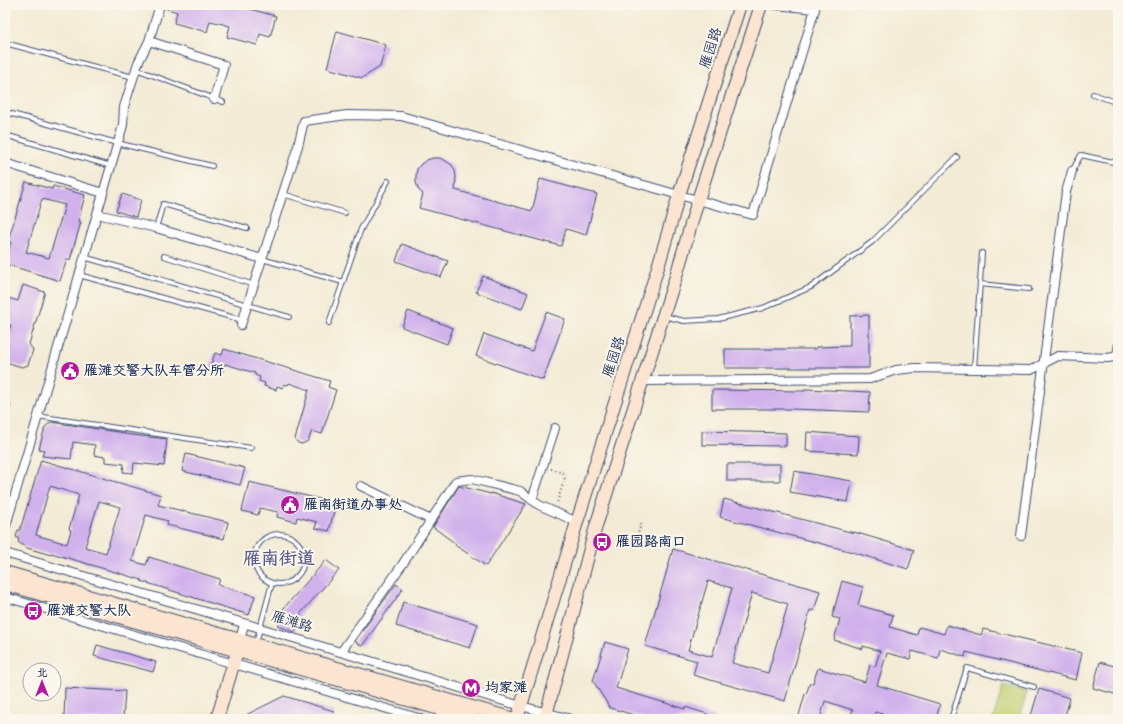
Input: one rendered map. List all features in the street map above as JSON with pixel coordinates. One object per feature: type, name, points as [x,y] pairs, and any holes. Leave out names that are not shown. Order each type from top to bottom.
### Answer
[{"type":"main road","name":"雁园路","points":[[515,719],[521,706],[577,522],[740,5]]},
{"type":"main road","points":[[546,716],[596,526],[761,5]]},
{"type":"main road","points":[[5,572],[474,719]]},
{"type":"main road","points":[[5,584],[239,646],[256,644],[515,719]]},
{"type":"main road","points":[[217,719],[239,646]]},
{"type":"street","points":[[5,529],[123,125],[124,107],[134,73],[150,41],[160,5]]},
{"type":"street","points":[[242,323],[298,146],[304,121],[347,115],[401,116],[679,196],[753,215],[815,9],[776,5]]},
{"type":"street","points":[[150,41],[224,65],[214,99]]},
{"type":"street","points":[[5,163],[103,193]]},
{"type":"street","points":[[1021,536],[1066,192],[1072,171]]},
{"type":"street","points":[[97,214],[156,228],[262,258]]},
{"type":"street","points":[[643,381],[870,379],[896,370],[915,368],[1031,370],[1058,356],[1108,358],[1117,356]]},
{"type":"street","points":[[532,500],[555,428]]},
{"type":"street","points":[[341,652],[404,562],[456,481],[472,478],[520,491],[540,505],[577,522]]},
{"type":"street","points":[[361,486],[431,520]]},
{"type":"street","name":"雁滩路","points":[[5,553],[521,706],[546,716],[571,719]]},
{"type":"street","points":[[5,597],[422,719]]},
{"type":"street","points":[[239,646],[244,624]]},
{"type":"lane","points":[[5,43],[134,73],[223,102]]},
{"type":"lane","points":[[1094,94],[1118,103]]},
{"type":"lane","points":[[5,112],[117,143],[212,166]]},
{"type":"lane","points":[[5,135],[111,166]]},
{"type":"lane","points":[[1072,171],[1081,155],[1118,163]]},
{"type":"lane","points":[[663,316],[684,321],[718,319],[763,308],[811,287],[872,242],[957,157]]},
{"type":"lane","points":[[329,323],[361,229],[388,181]]},
{"type":"lane","points":[[283,194],[345,213]]},
{"type":"lane","points":[[156,228],[163,204],[247,228]]},
{"type":"lane","points":[[974,369],[982,253]]},
{"type":"lane","points":[[164,256],[254,285]]},
{"type":"lane","points":[[84,257],[289,317]]},
{"type":"lane","points":[[262,258],[343,282]]},
{"type":"lane","points":[[79,275],[242,323]]},
{"type":"lane","points":[[980,284],[1029,289]]},
{"type":"lane","points":[[1117,356],[1118,337]]},
{"type":"lane","points":[[5,396],[8,400],[8,405],[5,416]]},
{"type":"lane","points":[[37,416],[251,448]]},
{"type":"lane","points":[[275,534],[285,534],[294,539],[300,546],[304,555],[303,565],[299,574],[292,581],[282,584],[272,583],[264,579],[257,572],[254,563],[254,553],[258,544],[266,537],[275,534]]},
{"type":"lane","points":[[256,644],[272,583]]},
{"type":"lane","points":[[951,719],[967,668],[1034,687]]},
{"type":"path","points":[[542,467],[566,474],[556,506]]},
{"type":"path","points":[[635,544],[641,524]]},
{"type":"green space","points":[[1003,686],[1027,692],[1019,719],[993,719]]},
{"type":"building","points":[[165,5],[235,5],[276,16],[270,37],[260,34],[257,45],[227,37],[230,26],[219,23],[210,21],[207,32],[174,23],[177,12],[165,8]]},
{"type":"building","points":[[337,31],[386,45],[380,67],[362,78],[327,68]]},
{"type":"building","points":[[433,158],[440,158],[452,165],[456,177],[455,190],[532,211],[540,179],[597,194],[586,235],[566,229],[561,246],[419,208],[423,194],[418,189],[416,182],[417,169],[421,164]]},
{"type":"building","points":[[26,182],[52,189],[53,186],[85,195],[78,222],[81,222],[70,260],[67,259],[60,281],[5,264],[11,242],[8,241]],"holes":[[[42,199],[65,205],[49,258],[26,252]]]},
{"type":"building","points":[[122,194],[141,200],[136,217],[116,211]]},
{"type":"building","points":[[402,244],[448,261],[441,277],[396,261]]},
{"type":"building","points":[[483,276],[528,293],[522,309],[476,292]]},
{"type":"building","points":[[23,285],[45,292],[29,344],[33,350],[28,365],[22,367],[5,362],[5,338],[11,325],[5,323],[5,297],[18,301]]},
{"type":"building","points":[[408,311],[453,328],[447,344],[402,327]]},
{"type":"building","points":[[546,312],[565,319],[543,380],[476,356],[484,334],[532,351]]},
{"type":"building","points":[[869,315],[869,368],[725,368],[725,349],[816,349],[816,347],[850,346],[850,316]]},
{"type":"building","points":[[224,349],[330,381],[328,387],[336,390],[322,434],[312,431],[308,441],[302,444],[298,443],[295,439],[309,390],[289,383],[288,385],[284,384],[283,388],[277,386],[276,390],[264,386],[265,383],[259,381],[260,377],[255,375],[255,373],[225,364],[222,373],[209,370],[215,353],[222,355]]},
{"type":"building","points":[[805,389],[870,392],[869,412],[793,409],[712,409],[712,390],[805,391]]},
{"type":"building","points":[[51,422],[124,434],[167,439],[164,466],[134,463],[133,473],[123,472],[124,464],[105,462],[105,457],[94,455],[95,445],[73,442],[71,459],[42,456],[44,450],[39,449],[45,427]]},
{"type":"building","points":[[702,431],[786,433],[786,446],[702,445]]},
{"type":"building","points":[[807,432],[859,436],[858,454],[806,451]]},
{"type":"building","points":[[186,454],[245,468],[240,485],[182,471]]},
{"type":"building","points":[[41,460],[161,495],[158,505],[228,522],[224,539],[167,525],[168,521],[146,515],[132,561],[146,565],[149,557],[220,579],[218,585],[255,596],[249,615],[141,581],[142,580],[51,553],[51,555],[27,548],[18,542],[19,539],[16,537],[18,530],[20,530]],"holes":[[[50,486],[79,495],[69,529],[71,530],[67,544],[36,535]],[[99,501],[120,507],[106,553],[85,547]]]},
{"type":"building","points":[[727,464],[780,464],[780,481],[727,481]]},
{"type":"building","points":[[794,471],[852,481],[848,502],[790,492]]},
{"type":"building","points":[[249,482],[336,503],[329,531],[315,528],[317,522],[297,517],[296,522],[277,517],[278,512],[260,508],[258,515],[242,511]]},
{"type":"building","points":[[459,486],[491,493],[526,504],[486,566],[455,545],[456,544],[433,527]]},
{"type":"building","points":[[724,499],[854,532],[914,550],[908,569],[849,551],[720,517]]},
{"type":"building","points":[[673,549],[820,591],[814,611],[810,610],[785,701],[693,675],[697,661],[645,646]],"holes":[[[708,581],[732,588],[712,657],[688,650]],[[752,593],[788,604],[768,673],[732,663]]]},
{"type":"building","points":[[326,560],[339,570],[301,613],[295,632],[278,626],[284,608]]},
{"type":"building","points":[[842,581],[863,587],[858,605],[893,615],[890,627],[917,635],[919,627],[944,634],[947,625],[981,635],[983,629],[1082,653],[1076,680],[966,652],[965,657],[940,649],[938,658],[912,651],[910,659],[887,653],[877,685],[940,704],[936,719],[920,719],[910,716],[910,719],[901,719],[875,712],[873,719],[865,719],[851,715],[853,710],[825,701],[820,719],[798,719],[805,694],[810,683],[813,683],[818,668],[865,682],[870,665],[875,667],[880,651],[863,646],[863,649],[834,640],[840,619],[832,617]]},
{"type":"building","points":[[396,584],[403,589],[362,646],[355,641]]},
{"type":"building","points":[[403,602],[478,624],[470,648],[396,626]]},
{"type":"building","points":[[605,642],[628,649],[616,688],[685,709],[685,707],[695,710],[716,717],[715,719],[648,719],[610,708],[593,681]]},
{"type":"building","points":[[97,645],[156,662],[153,672],[94,656]]},
{"type":"building","points":[[1100,662],[1118,667],[1118,695],[1093,688]]},
{"type":"building","points":[[65,688],[125,691],[123,719],[64,719]]},
{"type":"building","points":[[1039,689],[1070,698],[1064,719],[1030,719]]},
{"type":"building","points":[[284,696],[334,711],[331,719],[293,719],[281,715],[274,719],[238,719]]},
{"type":"place","name":"雁滩交警大队车管分所","points":[[70,371]]},
{"type":"place","name":"雁南街道办事处","points":[[290,505]]},
{"type":"place","name":"雁园路南口","points":[[602,542]]},
{"type":"place","name":"雁滩交警大队","points":[[33,611]]},
{"type":"place","name":"均家滩","points":[[471,688]]},
{"type":"district","name":"雁南街道","points":[[279,559]]}]
